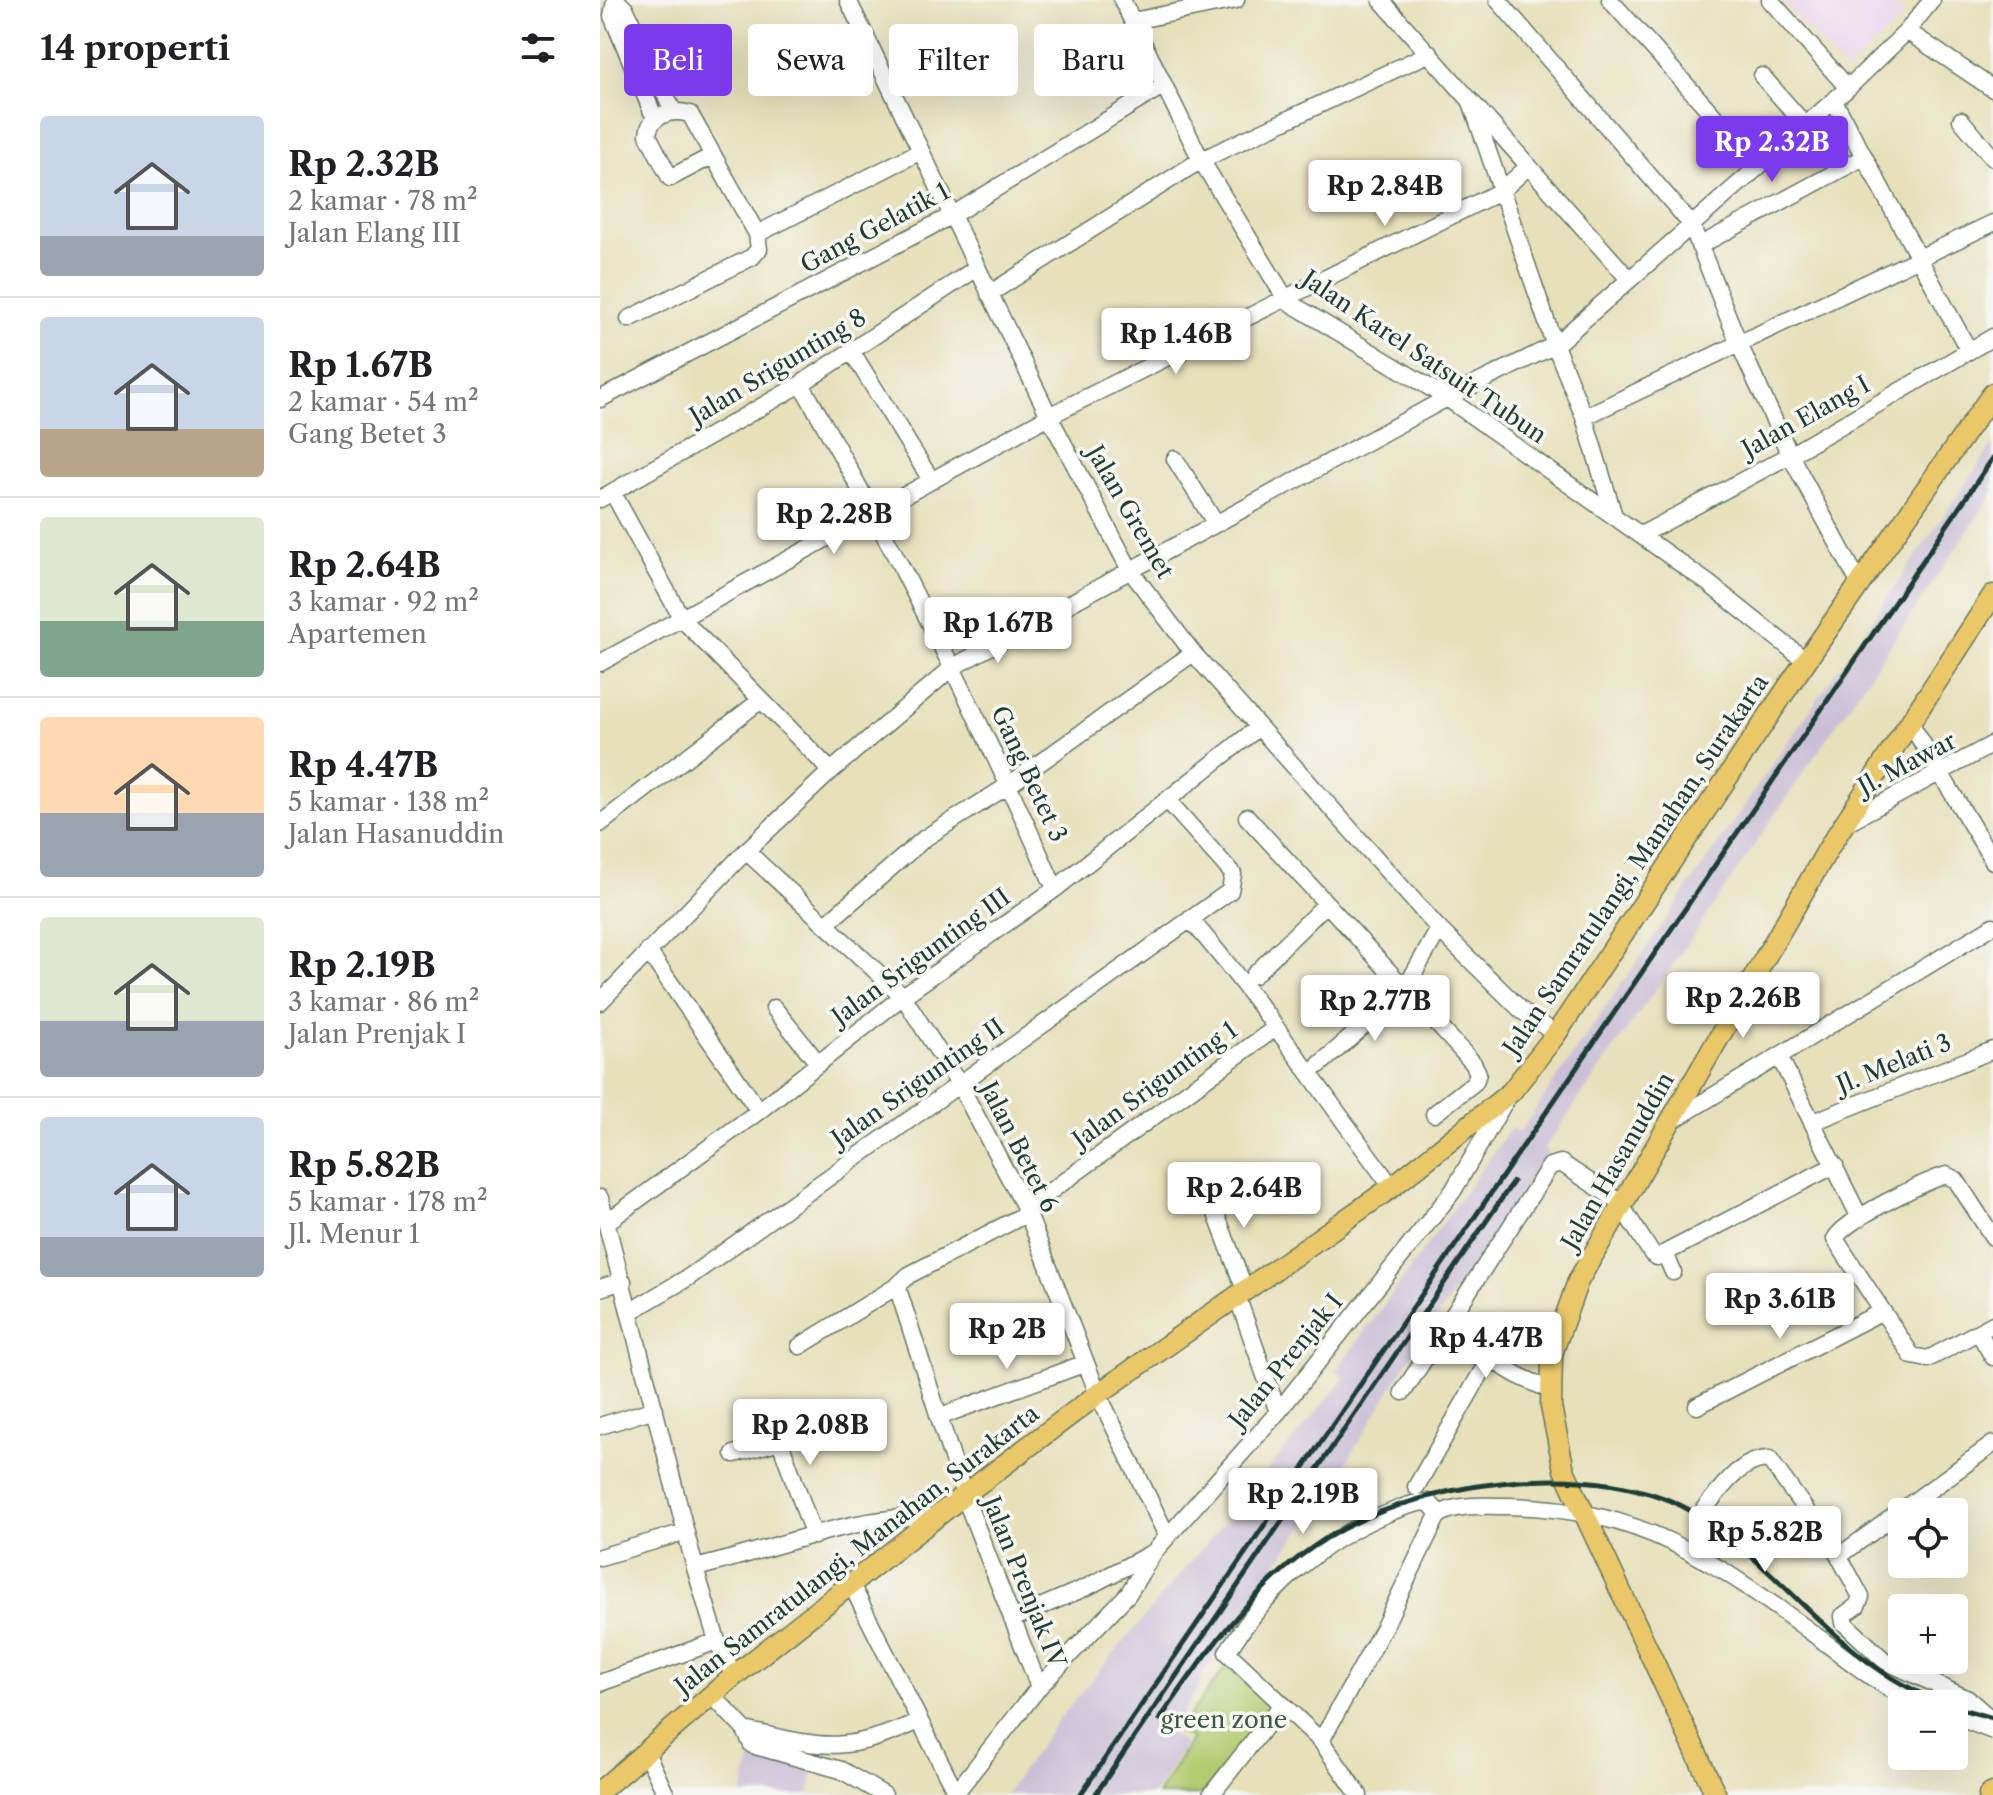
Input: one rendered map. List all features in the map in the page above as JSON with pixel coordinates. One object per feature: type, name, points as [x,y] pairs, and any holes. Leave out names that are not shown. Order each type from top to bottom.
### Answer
[{"type":"main road","name":"Jalan Samratulangi, Manahan, Surakarta","points":[[600,1791],[734,1676],[964,1495],[1098,1394],[1392,1187],[1511,1092],[1556,1034],[1806,661],[1993,393]]},
{"type":"main road","name":"Jalan Hasanuddin","points":[[1716,1795],[1563,1467],[1550,1390],[1556,1335],[1578,1281],[1843,825],[1993,595]]},
{"type":"street","points":[[616,0],[626,10],[673,111]]},
{"type":"street","points":[[616,0],[612,16],[655,119]]},
{"type":"street","name":"Jalan Gremet","points":[[848,0],[1049,416],[1130,570],[1193,653],[1439,929],[1522,1011],[1556,1034]]},
{"type":"street","name":"Jalan Karel Satsuit Tubun","points":[[1122,0],[1201,160],[1287,301],[1447,398],[1756,618],[1806,661]]},
{"type":"street","points":[[1133,21],[1236,0]]},
{"type":"street","points":[[1381,0],[1467,93],[1628,278]]},
{"type":"street","points":[[1498,0],[1691,224],[1739,344],[1790,455],[1857,579]]},
{"type":"street","points":[[1610,0],[1758,165]]},
{"type":"street","points":[[1770,0],[1848,88]]},
{"type":"street","points":[[600,1002],[746,851],[831,771],[953,667],[1447,398],[1555,344],[1834,101],[1907,31],[1932,0]]},
{"type":"street","points":[[1907,31],[1993,89]]},
{"type":"street","points":[[989,294],[1201,160],[1430,53]]},
{"type":"street","points":[[1762,76],[1805,125]]},
{"type":"street","name":"Gang Gelatik 1","points":[[600,399],[951,216],[1164,85]]},
{"type":"street","points":[[1467,93],[1555,344],[1584,417],[1614,516]]},
{"type":"street","points":[[1834,101],[1969,351]]},
{"type":"street","points":[[629,319],[752,257],[759,249],[757,234],[692,116],[673,111],[655,119],[648,135],[669,177],[674,178],[712,156]]},
{"type":"street","points":[[1961,120],[1993,158]]},
{"type":"street","points":[[757,234],[917,153]]},
{"type":"street","points":[[1699,246],[1864,157]]},
{"type":"street","points":[[600,663],[1049,416],[1287,301],[1501,191],[1529,166]]},
{"type":"street","points":[[1584,417],[1993,223]]},
{"type":"street","name":"Jalan Srigunting 8","points":[[607,496],[801,384],[977,268]]},
{"type":"street","name":"Jalan Elang I","points":[[1641,535],[1790,455],[1993,337]]},
{"type":"street","points":[[852,352],[931,480]]},
{"type":"street","name":"Gang Betet 3","points":[[801,384],[874,511],[953,667],[1055,889]]},
{"type":"street","points":[[1175,459],[1216,524]]},
{"type":"street","points":[[607,496],[682,619],[831,771]]},
{"type":"street","points":[[826,924],[904,853],[1009,785],[1193,653]]},
{"type":"street","points":[[600,824],[761,700]]},
{"type":"street","points":[[1909,721],[1993,861]]},
{"type":"street","name":"Jalan Srigunting III","points":[[607,1222],[759,1111],[903,996],[1055,889],[1169,802],[1259,727]]},
{"type":"street","name":"Jl. Mawar","points":[[1843,825],[1993,744]]},
{"type":"street","name":"Jalan Srigunting II","points":[[631,1311],[689,1277],[1230,891],[1233,874],[1169,802]]},
{"type":"street","points":[[1247,817],[1404,991],[1448,1035],[1478,1073],[1475,1082],[1434,1114]]},
{"type":"street","name":"Jalan Betet 6","points":[[746,851],[903,996],[959,1084],[1027,1211],[1098,1394],[1167,1536]]},
{"type":"street","points":[[1254,975],[1326,904]]},
{"type":"street","points":[[1190,919],[1234,969],[1274,1029],[1392,1187]]},
{"type":"street","points":[[1672,1121],[1993,926]]},
{"type":"street","points":[[1319,1065],[1404,991],[1439,929]]},
{"type":"street","points":[[648,951],[759,1111]]},
{"type":"street","points":[[774,1008],[818,1063]]},
{"type":"street","name":"Jalan Srigunting 1","points":[[800,1346],[897,1286],[909,1275],[1027,1211],[1274,1029]]},
{"type":"street","name":"Jl. Melati 3","points":[[1813,1122],[1993,1050]]},
{"type":"street","points":[[1779,1056],[1860,1218]]},
{"type":"street","name":"Jalan Prenjak I","points":[[954,1793],[1039,1687],[1128,1594],[1167,1536],[1278,1412],[1453,1191],[1511,1092]]},
{"type":"street","points":[[1403,1392],[1553,1164],[1561,1163],[1622,1205],[1652,1254],[1657,1257],[1835,1165]]},
{"type":"street","points":[[1993,1237],[1956,1180],[1946,1175],[1860,1218],[1842,1229],[1835,1239],[1908,1352],[1917,1359],[1928,1359],[1986,1329],[1993,1357]]},
{"type":"street","points":[[1205,1185],[1278,1412]]},
{"type":"street","points":[[600,1198],[695,1568],[717,1641],[734,1676]]},
{"type":"street","points":[[1665,1253],[1673,1272]]},
{"type":"street","points":[[600,1288],[623,1281]]},
{"type":"street","points":[[897,1286],[964,1495]]},
{"type":"street","points":[[1697,1406],[1881,1312]]},
{"type":"street","points":[[1442,1330],[1489,1359],[1550,1390]]},
{"type":"street","points":[[1416,1487],[1489,1359]]},
{"type":"street","points":[[941,1416],[1086,1363]]},
{"type":"street","points":[[600,1426],[655,1409]]},
{"type":"street","points":[[769,1411],[814,1536]]},
{"type":"street","points":[[734,1454],[780,1441]]},
{"type":"street","points":[[1839,1556],[1993,1444]]},
{"type":"street","points":[[1704,1509],[1737,1472],[1754,1461],[1769,1459],[1839,1556],[1861,1597],[1859,1604],[1843,1616],[1851,1630],[1885,1661],[1968,1699],[1993,1721]]},
{"type":"street","name":"Jalan Prenjak IV","points":[[964,1495],[1039,1687]]},
{"type":"street","points":[[1359,1795],[1321,1741],[1228,1655],[1247,1627],[1300,1566],[1335,1540],[1412,1504],[1428,1502],[1440,1514]]},
{"type":"street","points":[[1440,1514],[1492,1506],[1581,1511],[1614,1518],[1695,1552],[1890,1690]]},
{"type":"street","points":[[1321,1741],[1385,1625],[1440,1514]]},
{"type":"street","points":[[695,1568],[814,1536],[909,1516],[937,1517]]},
{"type":"street","points":[[600,1557],[685,1532]]},
{"type":"street","points":[[1012,1619],[1087,1587],[1154,1552]]},
{"type":"street","points":[[851,1584],[954,1793]]},
{"type":"street","points":[[600,1683],[717,1641]]},
{"type":"street","points":[[713,1696],[745,1730],[752,1745],[841,1770],[884,1795]]},
{"type":"street","points":[[1211,1795],[1281,1706]]},
{"type":"street","points":[[1968,1721],[1993,1731]]},
{"type":"street","points":[[745,1730],[801,1742],[854,1746],[917,1722]]},
{"type":"street","points":[[646,1752],[666,1795]]},
{"type":"shaded area","points":[[1782,0],[1890,0],[1904,16],[1846,72]]},
{"type":"shaded area","points":[[1993,444],[1993,494],[1544,1149],[1548,1152],[1411,1356],[1336,1480],[1276,1565],[1287,1573],[1203,1673],[1198,1689],[1169,1733],[1185,1744],[1153,1795],[1005,1795],[1054,1725],[1345,1378],[1336,1371],[1511,1128],[1520,1132]]},
{"type":"shaded area","points":[[753,1752],[814,1768],[809,1795],[742,1795]]},
{"type":"green space","name":"green zone","points":[[1228,1664],[1272,1709],[1202,1795],[1157,1795],[1192,1738],[1177,1732]]},
{"type":"railway","points":[[1080,1795],[1993,458]]},
{"type":"railway","points":[[1095,1795],[1513,1182]]},
{"type":"railway","points":[[1160,1719],[1248,1604],[1313,1547],[1353,1524],[1399,1505],[1451,1491],[1505,1482],[1559,1480],[1611,1485],[1659,1497],[1701,1517],[1762,1566],[1845,1643],[1915,1690]]},
{"type":"railway","points":[[1968,1711],[1993,1718]]}]
